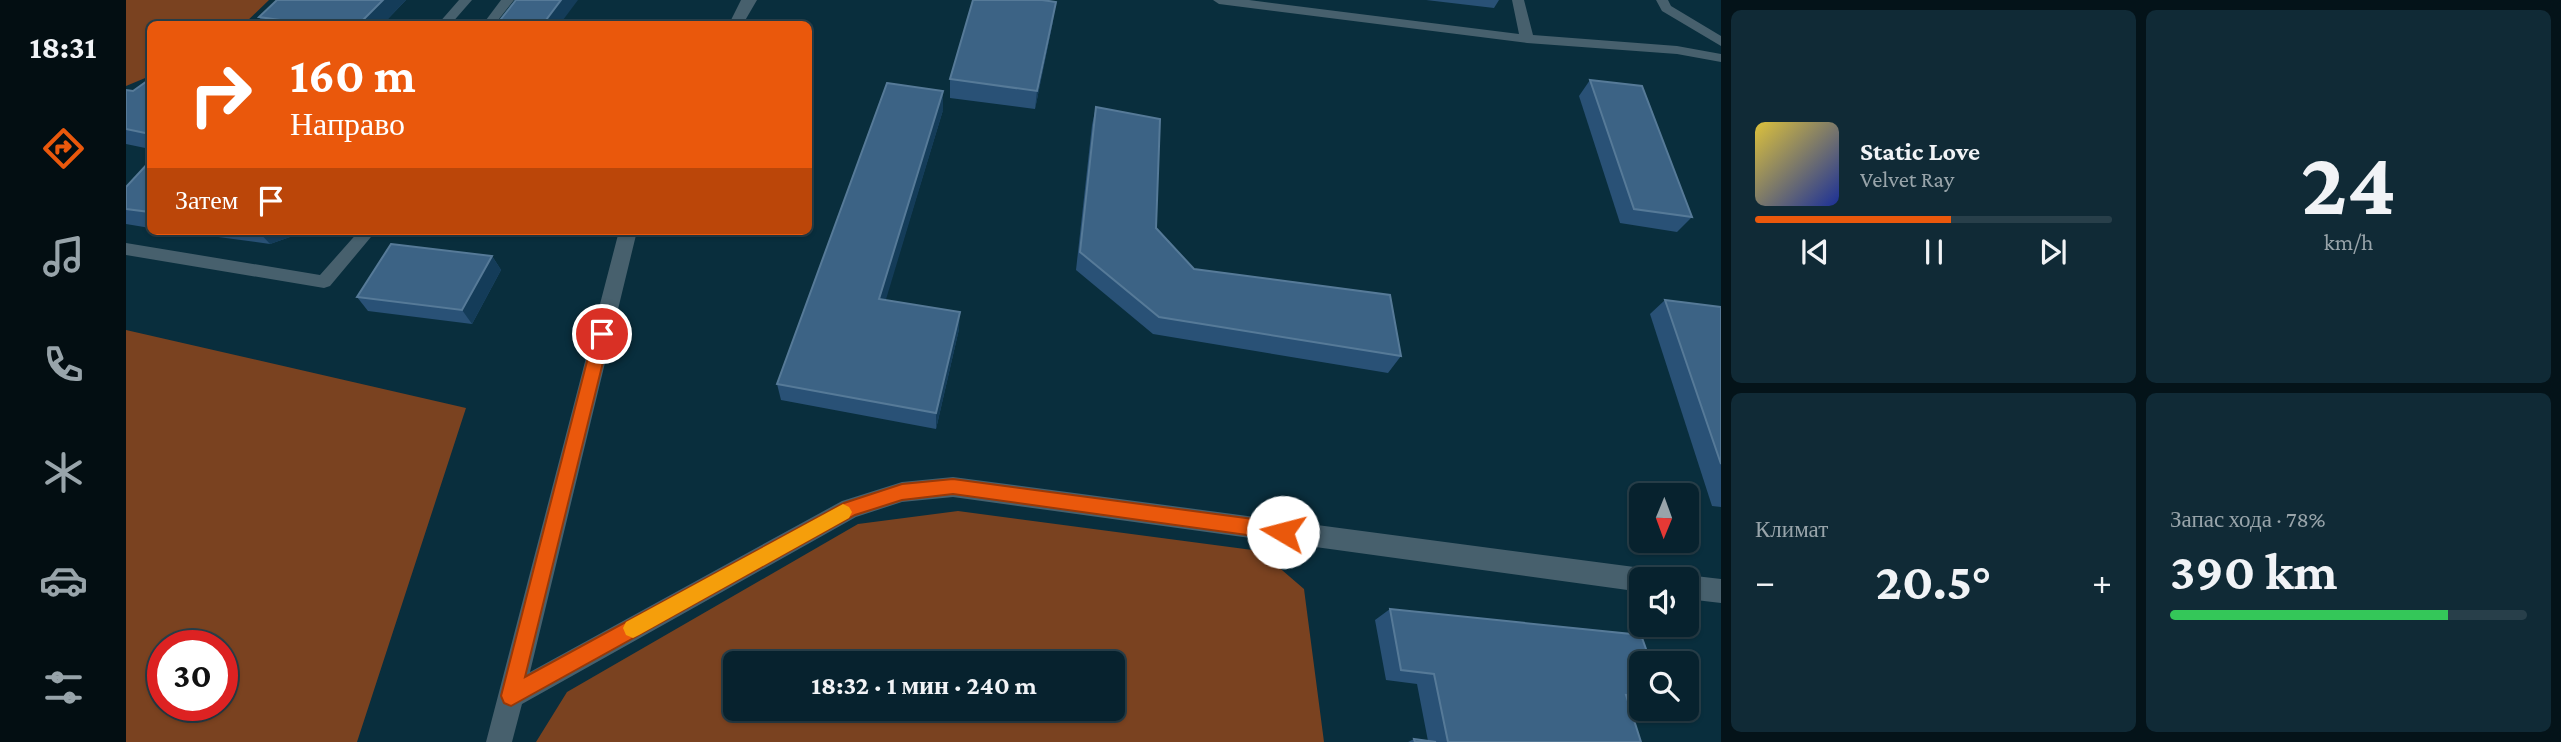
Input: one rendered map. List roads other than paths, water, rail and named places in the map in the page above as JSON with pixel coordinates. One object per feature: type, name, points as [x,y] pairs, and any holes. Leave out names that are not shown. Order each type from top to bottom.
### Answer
[{"type":"street","points":[[738,21],[749,0]]},
{"type":"street","points":[[499,742],[627,235]]},
{"type":"street","points":[[511,696],[850,509],[902,492],[953,486],[1629,578]]},
{"type":"street","points":[[1699,588],[1721,591]]},
{"type":"lane","points":[[447,21],[466,0]]},
{"type":"lane","points":[[491,21],[508,0]]},
{"type":"lane","points":[[1219,0],[1328,7],[1527,40],[1676,50],[1721,58]]},
{"type":"lane","points":[[1518,0],[1527,40]]},
{"type":"lane","points":[[1662,0],[1666,8],[1721,42]]},
{"type":"lane","points":[[126,249],[324,282],[365,235]]}]
